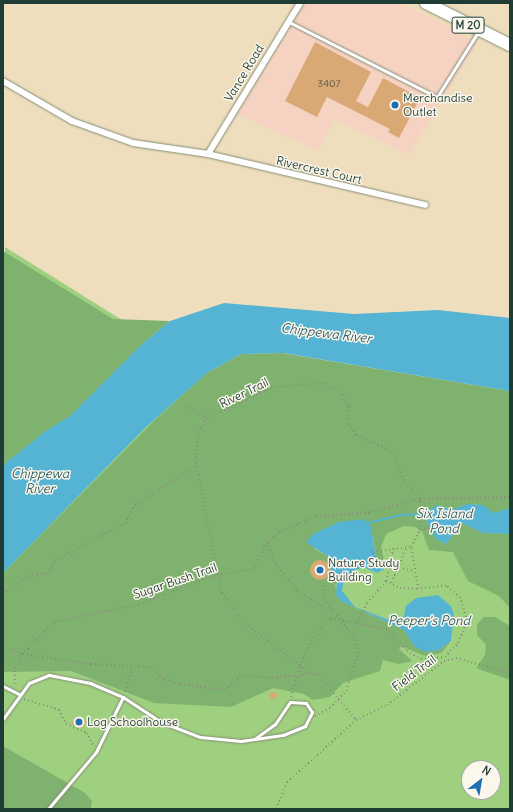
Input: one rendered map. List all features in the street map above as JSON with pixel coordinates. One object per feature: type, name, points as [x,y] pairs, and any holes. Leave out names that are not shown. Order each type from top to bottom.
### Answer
[{"type":"highway","name":"M 20","points":[[426,3],[510,45]]},
{"type":"street","name":"Vance Road","points":[[208,154],[300,3]]},
{"type":"street","name":"Rivercrest Court","points":[[3,81],[66,118],[104,134],[133,143],[208,154],[425,205]]},
{"type":"lane","points":[[289,22],[437,97],[479,30]]},
{"type":"lane","points":[[3,719],[19,694],[29,683],[49,675],[72,677],[123,697],[161,722],[193,735],[220,740],[256,738],[297,731],[311,716],[306,703],[290,702],[275,724],[256,738]]},
{"type":"lane","points":[[3,686],[19,694]]},
{"type":"lane","points":[[48,809],[96,752],[123,697]]},
{"type":"path","name":"River Trail","points":[[206,419],[273,387],[324,383],[342,394],[348,407],[349,424],[356,435],[387,449],[396,457],[403,480],[420,499]]},
{"type":"path","points":[[187,405],[206,419],[198,432],[196,463],[222,593],[245,624],[310,673],[318,675],[356,720]]},
{"type":"path","points":[[3,594],[28,576],[48,573],[54,561],[125,522],[135,505],[196,463]]},
{"type":"path","points":[[418,589],[411,547],[420,530],[420,499],[510,498]]},
{"type":"path","name":"Sugar Bush Trail","points":[[23,654],[54,623],[138,604],[218,575],[254,569],[268,542],[280,532],[316,517],[369,513],[420,499]]},
{"type":"path","points":[[436,523],[439,529]]},
{"type":"path","points":[[420,530],[438,526]]},
{"type":"path","points":[[268,542],[276,564],[297,592],[338,617],[354,638],[358,653],[351,681],[339,700],[311,716]]},
{"type":"path","points":[[373,552],[393,550],[407,546],[411,547]]},
{"type":"path","points":[[390,583],[407,546]]},
{"type":"path","points":[[372,549],[375,556]]},
{"type":"path","points":[[357,622],[367,603],[386,581],[393,550]]},
{"type":"path","points":[[398,567],[415,571]]},
{"type":"path","points":[[386,581],[418,589],[446,586],[460,598],[466,627],[445,657]]},
{"type":"path","points":[[322,582],[323,596],[334,614]]},
{"type":"path","points":[[290,702],[300,666],[318,630],[338,617],[386,629],[407,652],[421,659],[445,657]]},
{"type":"path","points":[[3,646],[23,654],[91,664],[151,667],[164,679],[180,684],[225,690],[241,675],[298,676],[310,673]]},
{"type":"path","points":[[23,654],[13,676],[19,694],[27,701],[59,710],[66,724],[88,733],[96,752]]},
{"type":"path","name":"Field Trail","points":[[276,809],[287,782],[356,720],[387,705],[447,660],[456,658],[510,674]]},
{"type":"path","points":[[123,697],[133,666]]},
{"type":"shaded area","points":[[306,3],[401,3],[478,42],[409,155],[335,119],[317,150],[237,114]]},
{"type":"green space","points":[[5,247],[207,373],[510,391],[510,809],[3,809]]},
{"type":"green space","points":[[3,251],[113,319],[170,321],[141,345],[70,416],[47,430],[3,465]]},
{"type":"green space","points":[[282,353],[510,391],[510,508],[494,513],[476,504],[452,510],[445,507],[428,525],[436,539],[446,544],[462,523],[483,533],[510,534],[510,608],[499,596],[468,581],[453,552],[429,550],[422,531],[415,527],[404,526],[386,534],[381,547],[386,568],[377,562],[373,536],[339,522],[313,534],[315,549],[332,559],[330,574],[337,578],[335,587],[341,601],[404,630],[414,646],[439,650],[451,641],[441,653],[425,656],[401,646],[399,649],[412,661],[399,664],[383,660],[380,671],[343,683],[330,697],[313,700],[304,694],[273,688],[231,707],[154,703],[71,671],[3,672],[3,573],[154,421],[207,373],[241,354]]},
{"type":"green space","points":[[484,617],[495,617],[510,626],[510,680],[476,668],[485,655],[486,645],[477,635],[477,624]]},
{"type":"green space","points":[[3,746],[85,793],[92,801],[91,809],[3,809]]},
{"type":"water","name":"Chippewa River","points":[[224,303],[354,314],[438,310],[510,318],[510,391],[283,353],[241,354],[207,373],[145,428],[3,573],[3,465],[47,430],[70,416],[141,345],[170,321]]},
{"type":"water","name":"Six Island Pond","points":[[467,504],[483,505],[494,513],[510,508],[510,534],[483,533],[462,523],[446,544],[436,539],[428,525],[428,511],[437,505],[452,510]]},
{"type":"water","name":"Peeper's Pond","points":[[364,519],[371,527],[377,562],[386,568],[377,573],[363,567],[354,571],[344,580],[342,591],[355,607],[402,625],[406,606],[416,598],[438,595],[451,606],[454,615],[451,641],[439,650],[425,652],[414,646],[404,630],[341,601],[336,595],[337,578],[330,574],[332,559],[306,542],[313,534],[339,522]]},
{"type":"building","points":[[315,42],[371,72],[356,101],[368,107],[383,78],[420,98],[399,138],[388,132],[390,129],[327,97],[317,117],[285,101]]},
{"type":"building","name":"Nature Study Building","points":[[320,560],[327,563],[330,570],[327,577],[320,580],[313,577],[310,570],[313,563]]},
{"type":"building","points":[[274,692],[278,695],[271,701],[269,693]]},
{"type":"building","name":"Log Schoolhouse","points":[[75,716],[87,721],[83,728],[71,724]]},
{"type":"waterway","points":[[368,523],[400,515],[428,514]]},
{"type":"place","name":"Merchandise Outlet","points":[[395,105]]},
{"type":"place","name":"Nature Study Building","points":[[320,570]]},
{"type":"place","name":"Log Schoolhouse","points":[[79,722]]}]
